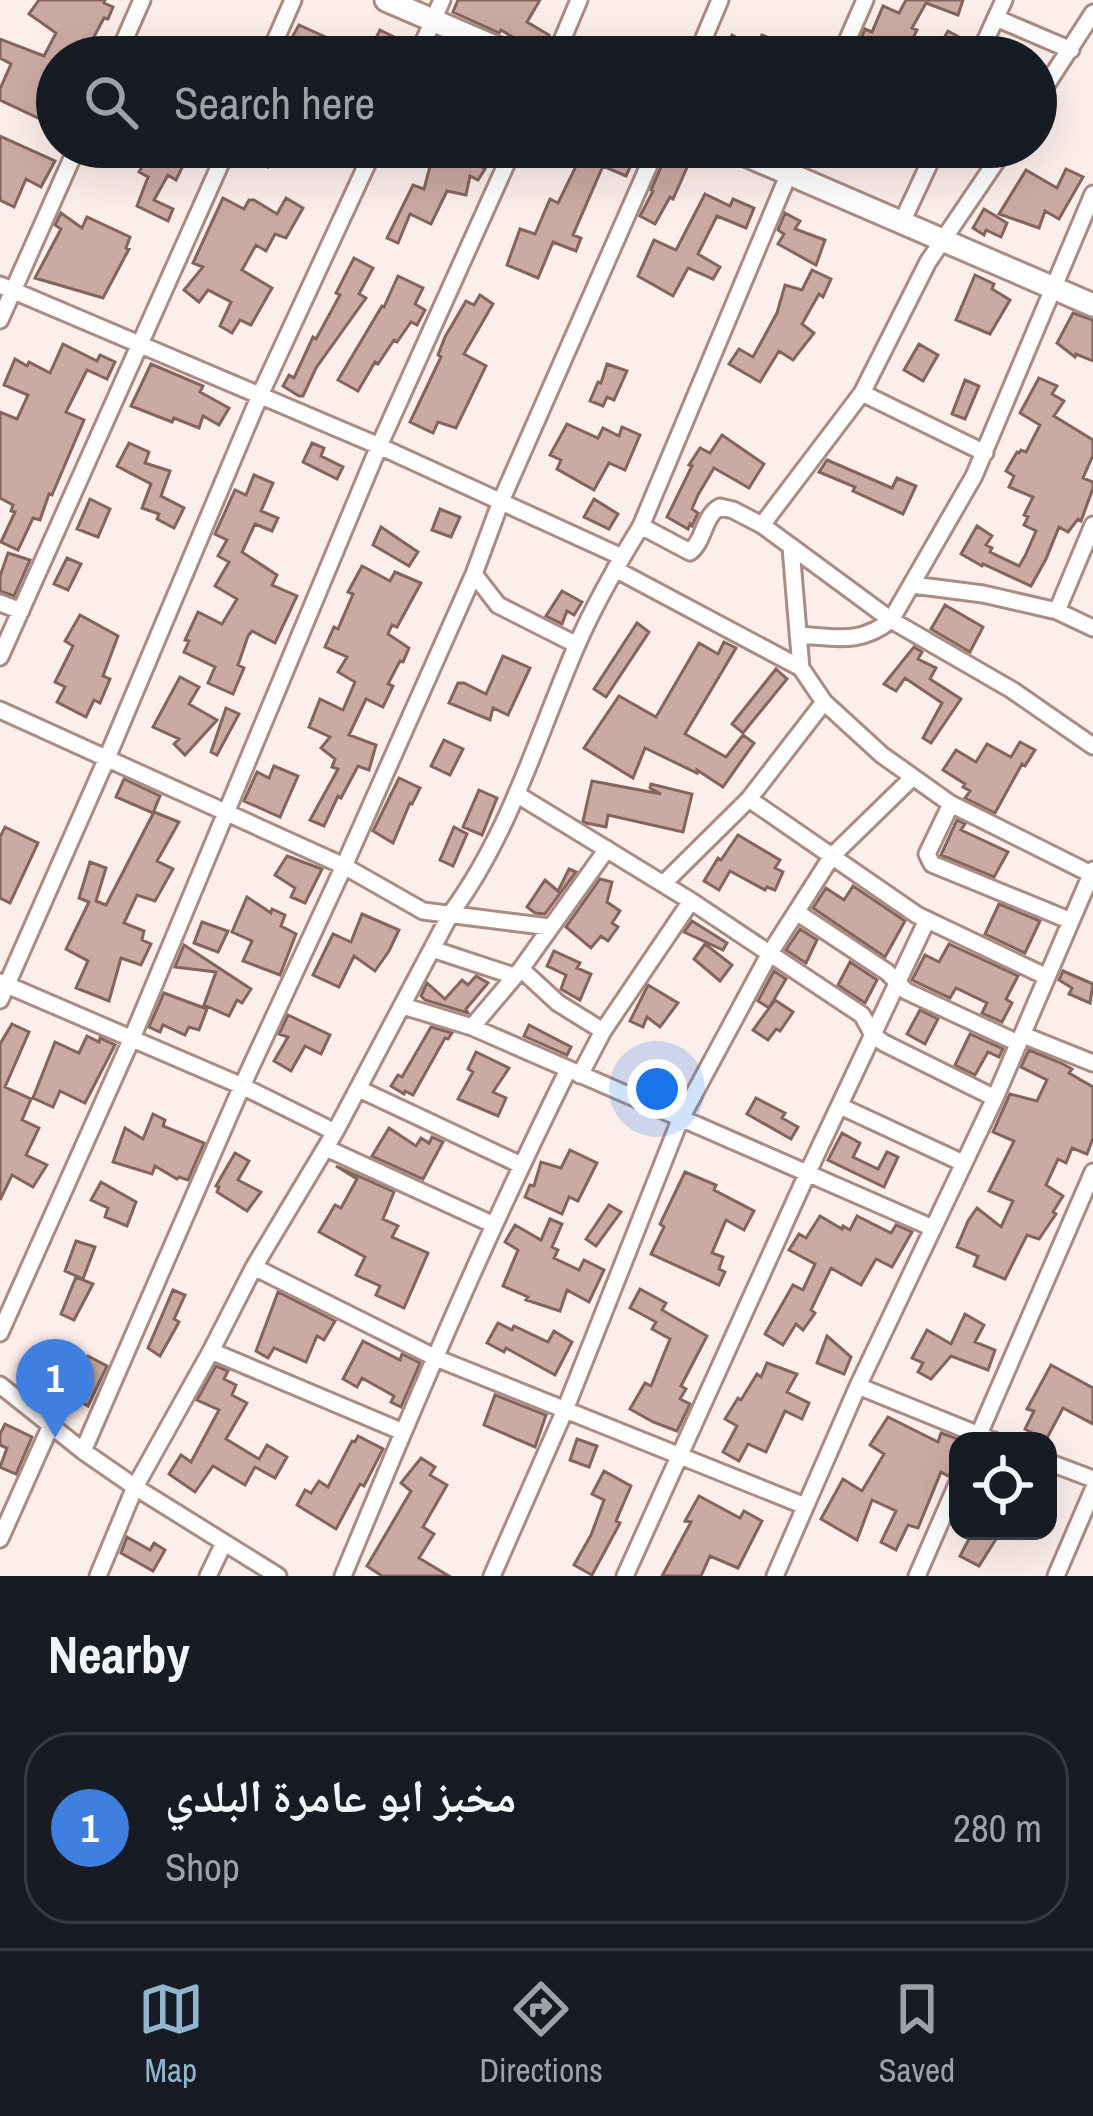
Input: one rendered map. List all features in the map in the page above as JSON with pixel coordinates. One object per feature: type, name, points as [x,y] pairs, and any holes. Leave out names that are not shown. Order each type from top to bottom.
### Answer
[{"type":"street","points":[[126,36],[142,0]]},
{"type":"street","points":[[277,36],[293,0]]},
{"type":"street","points":[[386,0],[438,10],[482,36]]},
{"type":"street","points":[[564,36],[579,0]]},
{"type":"street","points":[[705,36],[720,0]]},
{"type":"street","points":[[849,36],[865,0]]},
{"type":"street","points":[[988,36],[1004,0]]},
{"type":"street","points":[[1057,70],[1093,13]]},
{"type":"street","points":[[996,18],[1038,36]]},
{"type":"street","points":[[1057,44],[1071,50]]},
{"type":"street","points":[[0,320],[6,288],[66,168]]},
{"type":"street","points":[[0,657],[219,168]]},
{"type":"street","points":[[335,1132],[132,1038],[2,989],[107,758],[260,395],[365,168]]},
{"type":"street","points":[[0,1333],[132,1038],[379,446],[505,168]]},
{"type":"street","points":[[83,1451],[474,574],[501,501],[648,168]]},
{"type":"street","points":[[774,168],[1093,305]]},
{"type":"street","points":[[98,1576],[135,1487],[518,795],[577,645],[641,526],[791,168]]},
{"type":"street","points":[[902,222],[927,168]]},
{"type":"street","points":[[762,525],[862,393],[941,239],[991,168]]},
{"type":"street","points":[[798,634],[858,639],[891,620],[985,453],[1093,194]]},
{"type":"street","points":[[6,288],[379,446],[501,501],[618,563],[801,668],[824,702],[882,755],[952,804],[1092,872],[995,1098],[858,1386],[775,1576]]},
{"type":"street","points":[[862,393],[985,453]]},
{"type":"street","points":[[641,526],[690,552],[712,512],[720,507],[733,510],[762,525],[891,620],[1012,691],[1093,746]]},
{"type":"street","points":[[1057,611],[1093,525]]},
{"type":"street","points":[[791,548],[801,668]]},
{"type":"street","points":[[474,574],[498,605],[577,645]]},
{"type":"street","points":[[913,585],[1057,611],[1093,628]]},
{"type":"street","points":[[0,603],[21,611]]},
{"type":"street","points":[[663,884],[749,799],[824,702]]},
{"type":"street","points":[[0,710],[344,866],[423,910],[550,927]]},
{"type":"street","points":[[492,1576],[565,1410],[680,1120],[770,953],[832,856],[913,777]]},
{"type":"street","points":[[518,795],[770,953],[862,1016],[873,1036],[995,1098]]},
{"type":"street","points":[[749,799],[927,920],[1047,977]]},
{"type":"street","points":[[952,804],[928,860],[1071,921]]},
{"type":"street","points":[[472,1028],[607,849]]},
{"type":"street","points":[[343,1576],[521,1166],[574,1072],[691,901]]},
{"type":"street","points":[[798,913],[912,994],[1093,1064]]},
{"type":"street","points":[[625,1576],[927,920]]},
{"type":"street","points":[[432,949],[518,972],[603,1031]]},
{"type":"street","points":[[403,1006],[472,1028],[933,1228]]},
{"type":"street","points":[[359,1089],[521,1166]]},
{"type":"street","points":[[840,1106],[963,1163]]},
{"type":"street","points":[[326,1148],[494,1225]]},
{"type":"street","points":[[986,1432],[1093,1172]]},
{"type":"street","points":[[254,1267],[436,1358],[805,1506]]},
{"type":"street","points":[[211,1351],[403,1432]]},
{"type":"street","points":[[0,1385],[135,1487],[278,1576]]},
{"type":"street","points":[[858,1386],[966,1432]]},
{"type":"street","points":[[0,1539],[51,1425]]},
{"type":"street","points":[[1057,1465],[1093,1479]]},
{"type":"street","points":[[1056,1576],[1093,1490]]},
{"type":"street","points":[[917,1576],[949,1503]]},
{"type":"street","points":[[208,1576],[224,1543]]},
{"type":"building","points":[[39,0],[105,0],[113,7],[94,36],[54,36],[29,14]]},
{"type":"building","points":[[458,0],[540,0],[527,22],[549,35],[511,36],[453,12]]},
{"type":"building","points":[[906,0],[963,0],[958,15],[926,3],[912,28],[917,30],[914,36],[862,36],[865,29],[872,32],[883,6],[899,13]]},
{"type":"building","points":[[299,25],[323,36],[293,36]]},
{"type":"building","points":[[0,39],[36,53],[36,117],[0,100],[11,64],[0,58]]},
{"type":"building","points":[[0,136],[36,152],[36,168],[51,168],[41,187],[26,179],[14,207],[0,200]]},
{"type":"building","points":[[141,168],[182,168],[176,180],[168,175],[154,200],[173,209],[168,221],[137,206],[148,177],[139,172]]},
{"type":"building","points":[[430,168],[485,169],[478,180],[470,176],[466,195],[447,191],[431,224],[410,214],[398,243],[387,238],[413,185],[424,189]]},
{"type":"building","points":[[575,168],[602,168],[573,235],[581,238],[576,251],[553,242],[538,278],[507,265],[520,229],[535,234],[550,199],[558,203]]},
{"type":"building","points":[[661,168],[687,168],[655,224],[640,216]]},
{"type":"building","points":[[1066,169],[1083,177],[1059,219],[1045,211],[1039,228],[999,214],[1026,170],[1057,188]]},
{"type":"building","points":[[705,194],[730,206],[733,199],[754,208],[746,228],[717,216],[698,254],[720,267],[713,279],[688,268],[673,296],[638,276],[654,240],[676,250]]},
{"type":"building","points":[[223,198],[244,209],[254,200],[277,214],[286,198],[303,208],[286,238],[275,234],[266,251],[256,245],[242,270],[272,288],[251,325],[240,320],[232,333],[220,326],[231,302],[208,290],[199,302],[184,290],[203,267],[193,263]]},
{"type":"building","points":[[984,209],[1007,223],[1001,237],[973,228]]},
{"type":"building","points":[[61,213],[82,228],[87,217],[130,237],[129,249],[103,298],[35,278],[61,229],[55,225]]},
{"type":"building","points":[[785,213],[800,221],[795,229],[825,240],[816,265],[778,244],[784,234],[778,230]]},
{"type":"building","points":[[354,258],[373,268],[359,294],[366,298],[299,396],[283,386],[289,375],[294,378],[313,337],[316,339]]},
{"type":"building","points":[[812,270],[831,279],[802,324],[814,333],[793,360],[779,351],[760,382],[729,364],[739,349],[753,357],[777,313],[785,285],[802,290]]},
{"type":"building","points":[[975,275],[994,284],[992,289],[1010,300],[990,334],[956,320]]},
{"type":"building","points":[[398,276],[423,288],[415,304],[425,310],[417,325],[411,322],[375,362],[358,391],[338,380]]},
{"type":"building","points":[[480,295],[493,304],[464,354],[486,366],[456,428],[438,422],[433,433],[410,422],[441,357],[445,337],[466,301],[474,305]]},
{"type":"building","points":[[1073,313],[1093,320],[1093,361],[1075,357],[1057,343]]},
{"type":"building","points":[[63,344],[97,361],[100,355],[115,362],[107,379],[87,370],[66,412],[84,420],[40,520],[33,518],[18,550],[1,542],[15,512],[13,505],[0,498],[0,412],[17,419],[28,395],[4,385],[15,359],[50,373]]},
{"type":"building","points":[[919,344],[938,355],[923,381],[904,370]]},
{"type":"building","points":[[151,364],[203,386],[200,392],[229,408],[219,425],[203,416],[199,428],[131,406]]},
{"type":"building","points":[[607,364],[627,371],[614,400],[607,397],[603,406],[590,401]]},
{"type":"building","points":[[1039,378],[1057,386],[1052,394],[1064,401],[1054,416],[1093,440],[1093,455],[1083,478],[1093,482],[1093,488],[1081,521],[1068,532],[1059,527],[1031,586],[961,554],[977,526],[992,536],[986,545],[992,548],[990,552],[1019,566],[1025,556],[1036,531],[1024,525],[1033,497],[1009,487],[1014,476],[1006,471],[1017,452],[1026,452],[1040,425],[1020,413]]},
{"type":"building","points":[[965,380],[979,386],[965,419],[952,414]]},
{"type":"building","points":[[567,424],[598,438],[603,428],[619,436],[622,427],[640,435],[625,470],[609,463],[594,490],[557,469],[561,460],[550,455]]},
{"type":"building","points":[[722,435],[764,464],[749,488],[714,468],[692,509],[698,513],[688,529],[667,517],[700,448],[710,453]]},
{"type":"building","points":[[129,443],[149,452],[145,463],[170,471],[161,496],[184,508],[174,528],[157,519],[159,514],[142,508],[151,484],[117,466]]},
{"type":"building","points":[[312,443],[324,448],[321,456],[343,467],[337,479],[303,462]]},
{"type":"building","points":[[827,460],[892,488],[897,478],[916,486],[903,514],[819,472]]},
{"type":"building","points":[[254,475],[273,483],[261,511],[278,518],[272,531],[255,524],[242,552],[277,575],[272,585],[297,596],[275,643],[252,631],[248,636],[238,665],[244,668],[233,694],[208,683],[215,667],[184,652],[189,641],[185,640],[198,612],[222,624],[237,599],[215,586],[229,562],[218,556],[227,540],[215,534],[235,490],[246,495]]},
{"type":"building","points":[[90,499],[110,509],[98,537],[77,529]]},
{"type":"building","points":[[594,499],[618,514],[609,529],[584,517]]},
{"type":"building","points":[[440,509],[460,517],[451,537],[432,530]]},
{"type":"building","points":[[381,527],[418,552],[409,566],[373,545]]},
{"type":"building","points":[[8,553],[30,560],[14,596],[0,591]]},
{"type":"building","points":[[67,558],[81,564],[68,590],[54,584]]},
{"type":"building","points":[[362,566],[390,581],[395,572],[421,583],[397,627],[392,625],[388,634],[409,648],[388,684],[393,686],[383,707],[366,699],[349,735],[376,745],[369,770],[358,766],[324,826],[310,820],[338,769],[332,767],[335,759],[321,748],[330,737],[309,727],[320,699],[343,710],[355,682],[338,672],[347,657],[325,647],[334,627],[338,629],[353,594],[348,592]]},
{"type":"building","points":[[562,591],[582,602],[574,615],[567,611],[562,624],[546,616]]},
{"type":"building","points":[[945,605],[983,627],[970,652],[931,629]]},
{"type":"building","points":[[80,615],[118,636],[103,676],[110,679],[100,703],[94,700],[86,717],[57,702],[65,687],[55,682],[73,646],[65,641]]},
{"type":"building","points":[[637,623],[649,632],[606,697],[594,689]]},
{"type":"building","points":[[724,642],[736,648],[685,734],[726,757],[743,735],[754,743],[723,787],[645,748],[633,778],[584,748],[619,696],[656,717],[699,643],[718,654]]},
{"type":"building","points":[[914,647],[922,652],[918,659],[936,668],[930,679],[961,699],[931,743],[923,738],[942,703],[905,678],[896,691],[884,684]]},
{"type":"building","points":[[503,656],[530,668],[508,715],[493,708],[490,720],[449,703],[458,683],[486,694]]},
{"type":"building","points":[[776,669],[787,679],[743,733],[732,724]]},
{"type":"building","points":[[180,677],[199,687],[189,704],[217,720],[185,755],[174,744],[179,739],[153,727]]},
{"type":"building","points":[[226,708],[239,714],[217,755],[211,752]]},
{"type":"building","points":[[444,740],[463,749],[450,775],[431,766]]},
{"type":"building","points":[[1020,742],[1035,750],[995,813],[965,798],[970,791],[965,784],[943,770],[956,750],[976,762],[987,744],[1011,757]]},
{"type":"building","points":[[274,766],[298,776],[280,817],[244,801],[257,772],[269,778]]},
{"type":"building","points":[[399,778],[420,788],[393,843],[373,831]]},
{"type":"building","points":[[124,779],[160,796],[153,813],[116,797]]},
{"type":"building","points":[[592,781],[661,794],[651,784],[692,794],[683,832],[608,815],[606,827],[586,823]]},
{"type":"building","points":[[479,790],[497,798],[482,835],[463,827]]},
{"type":"building","points":[[154,812],[179,822],[157,861],[173,869],[155,901],[137,895],[124,923],[144,931],[142,940],[151,944],[141,965],[121,958],[109,1001],[76,988],[88,961],[66,949],[89,902],[79,898],[90,862],[106,868],[96,901],[106,905]]},
{"type":"building","points":[[957,820],[965,824],[961,830],[1008,852],[994,877],[941,855]]},
{"type":"building","points":[[5,827],[38,843],[10,903],[0,898],[0,837]]},
{"type":"building","points":[[454,827],[467,834],[453,866],[440,860]]},
{"type":"building","points":[[738,835],[780,860],[775,868],[783,872],[775,890],[765,890],[730,871],[719,890],[704,881]]},
{"type":"building","points":[[287,856],[322,869],[305,903],[291,897],[295,888],[275,875]]},
{"type":"building","points":[[569,869],[576,872],[545,914],[527,907],[545,880],[558,891]]},
{"type":"building","points":[[600,879],[612,882],[607,902],[620,911],[612,923],[618,927],[608,941],[601,936],[591,948],[566,927]]},
{"type":"building","points":[[853,886],[905,921],[885,957],[813,908],[826,888],[844,900]]},
{"type":"building","points":[[247,897],[271,913],[272,909],[285,915],[281,926],[296,934],[280,975],[243,961],[252,941],[232,932]]},
{"type":"building","points":[[999,904],[1040,921],[1025,953],[985,934]]},
{"type":"building","points":[[362,914],[399,930],[375,971],[354,956],[339,987],[313,975],[333,934],[351,942]]},
{"type":"building","points":[[692,921],[727,943],[723,950],[684,932]]},
{"type":"building","points":[[202,922],[228,931],[218,952],[194,943]]},
{"type":"building","points":[[800,929],[817,940],[806,963],[786,950]]},
{"type":"building","points":[[705,944],[732,965],[720,981],[694,959]]},
{"type":"building","points":[[949,944],[1018,976],[1006,999],[1012,1003],[1002,1022],[982,1013],[987,1003],[956,988],[950,998],[912,980],[925,955],[939,962]]},
{"type":"building","points":[[184,945],[251,989],[242,1003],[237,1000],[229,1016],[204,1005],[216,972],[175,967]]},
{"type":"building","points":[[554,951],[591,974],[580,1000],[561,989],[566,975],[547,966]]},
{"type":"building","points":[[850,962],[877,980],[865,1003],[838,985]]},
{"type":"building","points":[[774,971],[786,979],[769,1008],[758,1001]]},
{"type":"building","points":[[1063,971],[1093,984],[1090,1003],[1069,994],[1072,988],[1059,980]]},
{"type":"building","points":[[476,976],[488,983],[466,1009],[468,1013],[421,996],[427,983],[445,999],[462,980],[468,985]]},
{"type":"building","points":[[648,985],[678,1003],[660,1027],[647,1017],[643,1027],[630,1021]]},
{"type":"building","points":[[164,993],[207,1009],[199,1030],[189,1027],[185,1035],[163,1025],[160,1032],[149,1027]]},
{"type":"building","points":[[775,1000],[793,1012],[768,1040],[753,1030]]},
{"type":"building","points":[[920,1010],[938,1019],[925,1044],[907,1034]]},
{"type":"building","points":[[288,1015],[330,1035],[321,1054],[305,1046],[291,1071],[274,1061],[288,1037],[279,1034]]},
{"type":"building","points":[[12,1024],[29,1032],[5,1087],[31,1099],[22,1120],[39,1128],[26,1155],[47,1165],[33,1187],[12,1175],[0,1200],[0,1044]]},
{"type":"building","points":[[529,1025],[571,1047],[567,1055],[524,1036]]},
{"type":"building","points":[[431,1027],[452,1033],[413,1095],[404,1094],[391,1086],[398,1075],[402,1077]]},
{"type":"building","points":[[970,1034],[1003,1049],[999,1057],[988,1052],[975,1075],[955,1065]]},
{"type":"building","points":[[87,1036],[115,1045],[85,1103],[60,1091],[53,1107],[33,1098],[55,1042],[79,1053]]},
{"type":"building","points":[[1029,1050],[1072,1069],[1069,1073],[1093,1087],[1093,1138],[1087,1154],[1072,1148],[1066,1163],[1058,1159],[1046,1185],[1063,1196],[1056,1214],[1039,1239],[1027,1235],[1005,1279],[974,1266],[978,1256],[957,1247],[977,1208],[1001,1227],[1013,1201],[989,1191],[1014,1141],[993,1132],[1010,1094],[1037,1101],[1047,1080],[1021,1067]]},
{"type":"building","points":[[476,1052],[509,1068],[493,1092],[506,1098],[498,1116],[458,1099],[473,1072],[468,1069]]},
{"type":"building","points":[[756,1098],[785,1113],[782,1118],[798,1127],[791,1139],[747,1114]]},
{"type":"building","points":[[153,1114],[165,1120],[163,1126],[204,1143],[188,1180],[155,1166],[152,1174],[113,1162],[125,1128],[143,1139]]},
{"type":"building","points":[[389,1128],[416,1146],[421,1138],[443,1142],[423,1179],[372,1156]]},
{"type":"building","points":[[842,1133],[860,1143],[853,1157],[878,1169],[887,1152],[898,1157],[884,1187],[828,1160]]},
{"type":"building","points":[[570,1150],[597,1163],[578,1201],[569,1197],[562,1214],[525,1197],[530,1185],[534,1186],[541,1162],[561,1168]]},
{"type":"building","points":[[235,1153],[249,1161],[238,1180],[261,1192],[247,1211],[217,1192]]},
{"type":"building","points":[[336,1166],[394,1192],[383,1219],[398,1226],[392,1237],[428,1253],[404,1308],[376,1295],[380,1286],[356,1275],[365,1257],[319,1232],[335,1205],[341,1208],[357,1179]]},
{"type":"building","points":[[685,1172],[716,1185],[714,1190],[754,1211],[744,1230],[726,1220],[712,1253],[723,1257],[719,1269],[725,1272],[719,1285],[651,1254]]},
{"type":"building","points":[[101,1182],[136,1202],[127,1226],[105,1217],[108,1208],[91,1200]]},
{"type":"building","points":[[609,1205],[621,1212],[596,1246],[586,1239]]},
{"type":"building","points":[[820,1216],[842,1229],[850,1230],[857,1216],[891,1233],[896,1225],[912,1232],[892,1267],[876,1259],[861,1285],[831,1268],[811,1310],[815,1313],[803,1330],[796,1324],[783,1345],[765,1334],[793,1285],[803,1290],[815,1264],[789,1250],[799,1234],[806,1238]]},
{"type":"building","points":[[550,1219],[562,1224],[552,1247],[558,1250],[554,1258],[579,1270],[584,1260],[604,1270],[589,1302],[567,1290],[560,1311],[503,1286],[518,1250],[505,1242],[515,1225],[541,1240]]},
{"type":"building","points":[[76,1241],[95,1247],[83,1279],[65,1271]]},
{"type":"building","points":[[76,1277],[93,1284],[74,1320],[61,1314]]},
{"type":"building","points":[[640,1289],[666,1303],[662,1310],[707,1336],[681,1386],[686,1389],[680,1399],[690,1404],[677,1431],[630,1409],[645,1383],[651,1386],[670,1339],[652,1329],[656,1322],[630,1308]]},
{"type":"building","points":[[173,1290],[185,1295],[174,1319],[179,1322],[160,1356],[148,1348]]},
{"type":"building","points":[[278,1292],[335,1321],[324,1340],[317,1336],[306,1362],[274,1348],[268,1358],[256,1351]]},
{"type":"building","points":[[965,1314],[984,1325],[975,1342],[995,1350],[988,1370],[951,1356],[931,1379],[918,1372],[923,1363],[912,1358],[927,1330],[951,1344]]},
{"type":"building","points":[[498,1323],[548,1342],[554,1331],[572,1342],[555,1375],[487,1343]]},
{"type":"building","points":[[827,1336],[851,1357],[844,1374],[817,1363]]},
{"type":"building","points":[[363,1341],[400,1360],[402,1354],[420,1363],[401,1407],[391,1402],[394,1396],[362,1378],[357,1387],[343,1379]]},
{"type":"building","points":[[88,1356],[107,1366],[88,1406],[70,1395]]},
{"type":"building","points":[[767,1363],[797,1374],[787,1392],[809,1403],[802,1419],[785,1411],[766,1452],[748,1444],[739,1461],[723,1452],[737,1426],[725,1419],[757,1374],[761,1377]]},
{"type":"building","points":[[1051,1365],[1093,1388],[1093,1424],[1063,1408],[1050,1432],[1031,1432],[1025,1429],[1034,1411],[1027,1409]]},
{"type":"building","points":[[216,1366],[228,1371],[224,1379],[236,1385],[232,1395],[247,1403],[226,1439],[259,1459],[267,1445],[287,1457],[275,1478],[255,1467],[245,1485],[213,1466],[195,1492],[169,1474],[181,1455],[191,1462],[219,1410],[197,1400]]},
{"type":"building","points":[[495,1395],[546,1415],[535,1447],[484,1425]]},
{"type":"building","points":[[888,1417],[938,1442],[941,1433],[949,1436],[949,1475],[941,1472],[918,1528],[908,1525],[896,1550],[881,1542],[896,1511],[872,1500],[857,1540],[821,1519],[843,1479],[862,1491],[884,1454],[870,1445]]},
{"type":"building","points":[[5,1424],[32,1437],[16,1474],[0,1467],[7,1448],[0,1445]]},
{"type":"building","points":[[358,1436],[383,1449],[336,1529],[297,1505],[305,1490],[311,1493],[319,1481],[328,1487]]},
{"type":"building","points":[[577,1439],[597,1446],[589,1467],[570,1460]]},
{"type":"building","points":[[421,1458],[435,1467],[430,1475],[447,1485],[423,1527],[434,1534],[419,1558],[449,1576],[382,1576],[367,1566],[411,1491],[401,1483]]},
{"type":"building","points":[[604,1471],[631,1486],[616,1521],[620,1523],[592,1575],[574,1565],[604,1500],[592,1494]]},
{"type":"building","points":[[699,1496],[740,1518],[744,1511],[762,1521],[738,1568],[710,1556],[701,1576],[662,1576],[691,1522],[685,1521]]},
{"type":"building","points":[[127,1537],[150,1550],[154,1543],[165,1550],[153,1571],[121,1553]]},
{"type":"building","points":[[968,1540],[995,1540],[979,1566],[960,1556]]},
{"type":"place","name":"مخبز ابو عامرة البلدي","points":[[55,1438]]}]
